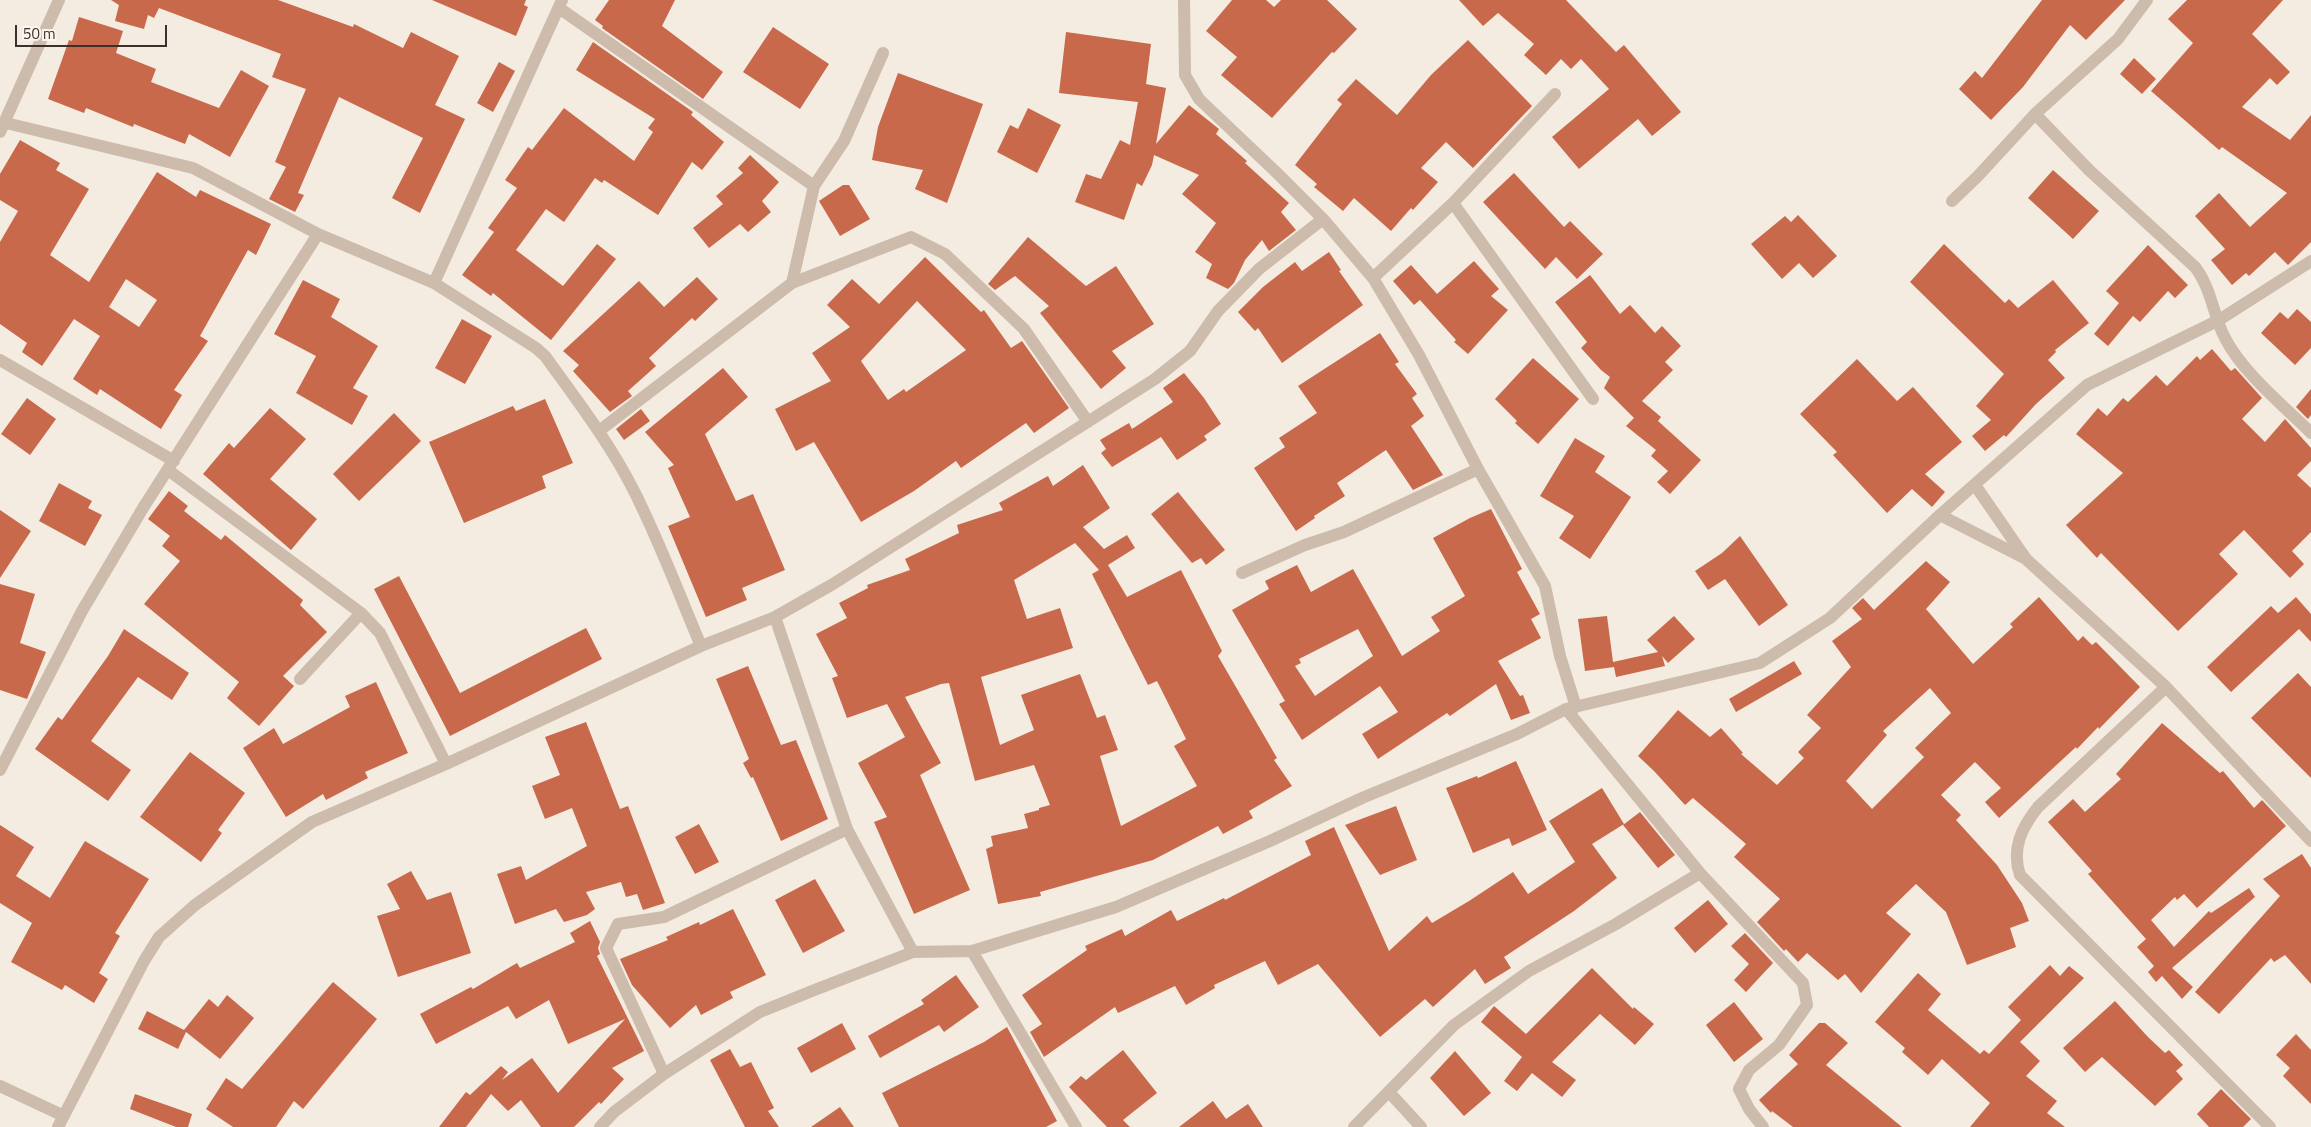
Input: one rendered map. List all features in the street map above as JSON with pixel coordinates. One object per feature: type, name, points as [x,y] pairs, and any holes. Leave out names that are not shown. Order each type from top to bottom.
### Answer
[{"type":"street","points":[[59,0],[3,127],[192,168],[318,234],[434,283],[525,340],[541,352],[599,431],[632,487],[701,646]]},
{"type":"street","points":[[1184,0],[1185,75],[1199,100],[1277,172],[1323,219],[1373,278],[1419,356],[1478,469],[1545,586],[1571,708],[1700,873],[1803,983],[1807,1005],[1779,1044],[1749,1070],[1739,1089],[1749,1109],[1763,1127]]},
{"type":"street","points":[[1952,201],[1978,176],[2035,114],[2118,39],[2147,0]]},
{"type":"street","points":[[434,283],[561,4],[814,186]]},
{"type":"street","points":[[792,283],[814,186],[844,141],[883,53]]},
{"type":"street","points":[[1373,278],[1453,203],[1555,94]]},
{"type":"street","points":[[2035,114],[2089,170],[2195,267],[2203,277],[2223,336],[2231,349],[2246,368],[2311,433]]},
{"type":"street","points":[[1453,203],[1594,399]]},
{"type":"street","points":[[0,1086],[61,1122],[144,961],[159,936],[195,905],[312,822],[446,764],[701,646],[775,617],[833,584],[1155,379],[1190,351],[1218,312],[1259,269],[1323,219]]},
{"type":"street","points":[[0,770],[82,610],[143,508],[318,234]]},
{"type":"street","points":[[599,431],[792,283],[911,237],[945,254],[1024,329],[1088,422]]},
{"type":"street","points":[[600,1127],[614,1112],[664,1074],[760,1012],[913,952],[972,951],[1116,907],[1154,892],[1362,798],[1517,734],[1571,708],[1760,663],[1830,618],[1940,515],[2087,385],[2219,320],[2311,261]]},
{"type":"street","points":[[0,360],[171,466],[361,613],[380,633],[446,764]]},
{"type":"street","points":[[1242,573],[1305,545],[1344,532],[1478,469]]},
{"type":"street","points":[[1975,485],[2026,559],[2166,687],[2311,841]]},
{"type":"street","points":[[1940,515],[2026,559]]},
{"type":"street","points":[[300,679],[361,613]]},
{"type":"street","points":[[775,617],[846,829],[913,952]]},
{"type":"street","points":[[2166,687],[2038,807],[2024,825],[2015,862],[2020,875],[2270,1127]]},
{"type":"street","points":[[664,1074],[606,948],[618,924],[664,917],[846,829]]},
{"type":"street","points":[[1354,1127],[1454,1025],[1529,971],[1616,924],[1700,873]]},
{"type":"street","points":[[972,951],[1076,1127]]},
{"type":"street","points":[[1388,1092],[1421,1127]]},
{"type":"building","points":[[111,0],[278,0],[353,27],[354,24],[403,48],[411,32],[459,56],[435,105],[465,119],[420,213],[392,198],[423,138],[339,97],[298,193],[304,195],[295,212],[269,199],[286,167],[275,162],[306,89],[272,77],[281,54],[159,8],[154,18],[148,15],[144,29],[115,21],[119,5]]},
{"type":"building","points":[[432,0],[526,0],[524,5],[528,7],[516,36]]},
{"type":"building","points":[[609,0],[675,0],[662,26],[723,72],[703,99],[602,28],[603,26],[595,20]]},
{"type":"building","points":[[1232,0],[1266,0],[1274,7],[1281,0],[1327,0],[1357,29],[1334,53],[1332,52],[1272,118],[1221,75],[1237,57],[1206,31]]},
{"type":"building","points":[[1459,0],[1566,0],[1616,52],[1624,45],[1681,112],[1652,136],[1638,119],[1579,169],[1552,137],[1609,89],[1581,59],[1571,69],[1561,59],[1546,75],[1524,55],[1534,44],[1498,13],[1483,26]]},
{"type":"building","points":[[2042,0],[2125,0],[2086,40],[2070,25],[2023,87],[1991,120],[1959,89],[1975,71],[1982,78]]},
{"type":"building","points":[[2187,0],[2283,0],[2252,34],[2290,72],[2277,85],[2270,78],[2242,107],[2290,140],[2311,115],[2311,242],[2288,265],[2275,252],[2249,276],[2246,273],[2232,285],[2211,260],[2225,249],[2195,216],[2219,193],[2250,227],[2287,193],[2222,147],[2219,150],[2151,91],[2193,43],[2168,19]]},
{"type":"building","points":[[79,17],[123,31],[116,53],[156,69],[151,82],[219,108],[241,70],[269,86],[230,157],[189,134],[185,144],[134,124],[133,127],[86,108],[84,113],[48,99],[69,40],[72,41]]},
{"type":"building","points":[[773,27],[829,64],[800,109],[743,72]]},
{"type":"building","points":[[1066,32],[1151,44],[1146,84],[1166,88],[1156,144],[1189,105],[1219,129],[1216,134],[1247,161],[1245,163],[1289,203],[1281,212],[1296,230],[1269,251],[1262,240],[1245,260],[1234,283],[1228,289],[1206,278],[1212,264],[1195,252],[1216,223],[1182,194],[1199,175],[1154,155],[1152,165],[1142,186],[1137,183],[1124,220],[1075,202],[1086,174],[1101,179],[1120,140],[1130,145],[1138,102],[1059,93]]},
{"type":"building","points":[[1468,40],[1532,106],[1473,168],[1446,142],[1421,168],[1438,182],[1391,231],[1354,198],[1343,211],[1314,187],[1317,184],[1295,165],[1342,104],[1337,100],[1356,79],[1397,115],[1431,75]]},
{"type":"building","points":[[593,42],[693,112],[691,115],[724,142],[702,170],[692,162],[658,215],[604,180],[602,183],[595,178],[564,222],[546,209],[516,250],[563,286],[597,244],[616,259],[551,340],[493,293],[491,296],[462,275],[494,232],[488,228],[517,188],[505,180],[528,147],[532,150],[564,108],[634,161],[653,132],[648,128],[655,119],[576,70]]},
{"type":"building","points":[[2134,58],[2156,79],[2142,94],[2120,74]]},
{"type":"building","points":[[499,62],[515,71],[493,112],[477,103]]},
{"type":"building","points":[[898,73],[983,104],[947,203],[915,189],[923,170],[872,160],[878,127]]},
{"type":"building","points":[[1028,108],[1061,125],[1037,173],[997,152],[1010,125],[1018,129]]},
{"type":"building","points":[[20,140],[60,163],[56,170],[89,189],[50,255],[89,282],[157,172],[196,197],[200,190],[271,224],[256,255],[248,250],[200,336],[208,341],[174,390],[182,395],[161,429],[100,389],[97,395],[73,379],[100,336],[74,319],[42,366],[22,352],[27,343],[0,324],[0,242],[18,211],[0,200],[0,174]],"holes":[[[126,279],[157,300],[139,327],[109,307]]]},
{"type":"building","points":[[750,155],[779,182],[762,201],[771,212],[748,232],[740,224],[709,248],[693,228],[723,204],[716,196],[743,173],[738,168]]},
{"type":"building","points":[[2053,170],[2099,211],[2073,239],[2028,198]]},
{"type":"building","points":[[1514,173],[1564,227],[1570,221],[1603,254],[1577,279],[1556,257],[1545,269],[1483,202]]},
{"type":"building","points":[[843,185],[849,185],[870,219],[840,236],[819,201]]},
{"type":"building","points":[[1798,215],[1837,256],[1813,278],[1799,263],[1782,279],[1751,244],[1785,216],[1791,222]]},
{"type":"building","points":[[1028,237],[1086,286],[1116,266],[1154,324],[1112,351],[1126,368],[1101,389],[1040,313],[1049,306],[1015,276],[995,290],[988,284]]},
{"type":"building","points":[[1944,244],[2005,303],[2009,299],[2018,308],[2053,280],[2089,323],[2055,350],[2056,352],[2048,360],[2065,378],[2036,404],[2006,437],[2004,435],[1985,451],[1972,436],[1991,420],[1976,406],[2004,374],[1910,282]]},
{"type":"building","points":[[2148,245],[2188,285],[2175,298],[2168,291],[2140,322],[2133,316],[2108,346],[2094,334],[2119,303],[2106,291]]},
{"type":"building","points":[[1329,252],[1341,270],[1339,271],[1363,305],[1282,363],[1258,328],[1255,331],[1238,312],[1263,287],[1295,262],[1302,271]]},
{"type":"building","points":[[925,257],[981,312],[984,310],[1011,348],[1022,341],[1069,408],[1034,433],[1026,423],[961,468],[956,461],[914,491],[861,522],[814,442],[796,451],[775,409],[831,381],[812,353],[850,327],[827,305],[852,279],[879,304]],"holes":[[[917,301],[966,350],[906,392],[904,389],[888,400],[861,361]]]},
{"type":"building","points":[[1474,261],[1499,289],[1491,296],[1508,310],[1468,354],[1454,342],[1456,340],[1420,300],[1414,305],[1393,281],[1411,265],[1437,294]]},
{"type":"building","points":[[1590,275],[1620,314],[1630,305],[1655,333],[1662,326],[1681,346],[1665,362],[1673,370],[1642,401],[1661,417],[1658,421],[1701,460],[1670,494],[1657,482],[1668,471],[1651,456],[1656,450],[1626,426],[1634,418],[1604,388],[1610,377],[1581,348],[1587,342],[1555,302]]},
{"type":"building","points":[[697,277],[718,299],[695,321],[692,318],[649,358],[656,366],[628,391],[632,396],[610,412],[573,371],[579,365],[563,351],[639,281],[664,307]]},
{"type":"building","points":[[303,280],[340,299],[331,317],[378,346],[353,388],[368,396],[352,425],[296,393],[316,356],[274,334]]},
{"type":"building","points":[[2297,309],[2311,322],[2311,348],[2295,365],[2261,333],[2280,312],[2288,319]]},
{"type":"building","points":[[462,319],[492,336],[465,384],[435,368]]},
{"type":"building","points":[[1380,333],[1399,362],[1395,364],[1417,394],[1412,398],[1424,416],[1411,426],[1443,475],[1413,490],[1386,450],[1337,483],[1345,496],[1314,516],[1315,518],[1296,531],[1254,468],[1285,447],[1279,438],[1317,413],[1298,386]]},
{"type":"building","points":[[2212,349],[2231,371],[2235,368],[2262,398],[2242,419],[2265,442],[2285,419],[2311,448],[2311,461],[2297,475],[2311,488],[2311,532],[2292,551],[2304,564],[2290,578],[2244,530],[2219,554],[2238,574],[2178,631],[2101,553],[2097,558],[2066,525],[2123,473],[2076,434],[2098,408],[2107,416],[2123,398],[2128,402],[2156,375],[2167,386],[2197,356],[2200,360]]},
{"type":"building","points":[[1533,358],[1579,399],[1538,444],[1515,423],[1517,421],[1495,399]]},
{"type":"building","points":[[1857,359],[1897,401],[1913,387],[1962,442],[1925,474],[1945,492],[1932,507],[1912,489],[1887,513],[1833,455],[1837,452],[1800,414]]},
{"type":"building","points":[[723,368],[748,397],[705,434],[736,501],[753,494],[785,570],[742,588],[747,600],[706,617],[668,526],[690,517],[668,468],[674,465],[645,432]]},
{"type":"building","points":[[1184,373],[1204,398],[1221,424],[1204,436],[1207,440],[1177,460],[1161,437],[1112,467],[1101,453],[1106,449],[1100,440],[1129,423],[1132,429],[1173,402],[1163,388]]},
{"type":"building","points":[[2311,389],[2311,415],[2308,419],[2296,407]]},
{"type":"building","points":[[27,398],[56,419],[30,455],[1,434]]},
{"type":"building","points":[[545,399],[573,463],[542,476],[546,488],[464,523],[429,442],[513,406],[516,411]]},
{"type":"building","points":[[270,408],[306,439],[270,479],[317,519],[291,550],[203,474],[229,443],[234,448]]},
{"type":"building","points":[[641,409],[650,421],[624,440],[616,429]]},
{"type":"building","points":[[394,413],[421,441],[359,501],[333,474]]},
{"type":"building","points":[[1575,438],[1605,456],[1595,472],[1631,497],[1590,559],[1559,538],[1574,516],[1540,496]]},
{"type":"building","points":[[1083,465],[1110,508],[1083,527],[1104,549],[1127,535],[1135,548],[1108,565],[1127,597],[1181,570],[1222,651],[1218,656],[1277,758],[1274,760],[1292,786],[1249,811],[1253,818],[1223,834],[1218,826],[1153,860],[1040,892],[1041,896],[998,904],[986,849],[993,846],[991,836],[1028,828],[1024,814],[1050,805],[1034,765],[975,781],[949,683],[941,684],[905,697],[941,763],[920,775],[970,890],[914,914],[874,822],[887,817],[858,763],[905,737],[887,704],[847,718],[832,678],[838,676],[816,634],[847,618],[839,603],[868,588],[867,585],[910,570],[905,559],[959,533],[957,525],[1003,510],[999,503],[1048,476],[1053,486]],"holes":[[[1075,543],[1099,570],[1092,574],[1148,685],[1157,681],[1186,739],[1174,746],[1197,786],[1121,826],[1100,756],[1118,750],[1105,715],[1097,718],[1080,674],[1021,695],[1034,730],[1000,745],[981,677],[1073,648],[1060,608],[1027,619],[1014,580]]]},
{"type":"building","points":[[59,483],[92,501],[88,508],[102,515],[85,546],[39,521]]},
{"type":"building","points":[[169,491],[188,506],[184,511],[221,540],[225,535],[303,600],[300,605],[327,632],[283,676],[294,686],[259,726],[227,698],[239,682],[144,604],[180,561],[162,546],[170,536],[148,519]]},
{"type":"building","points":[[1178,492],[1225,550],[1206,565],[1201,558],[1192,563],[1151,514]]},
{"type":"building","points":[[1491,509],[1522,569],[1517,572],[1540,614],[1531,619],[1541,638],[1498,661],[1520,696],[1523,695],[1530,713],[1511,720],[1496,684],[1450,716],[1447,713],[1378,759],[1362,734],[1398,712],[1380,686],[1302,740],[1279,704],[1285,701],[1232,610],[1269,589],[1265,581],[1297,565],[1311,592],[1353,569],[1402,656],[1440,631],[1431,617],[1465,596],[1433,538]],"holes":[[[1358,629],[1373,656],[1315,696],[1295,666],[1301,663],[1299,659]]]},
{"type":"building","points":[[0,510],[31,531],[0,578]]},
{"type":"building","points":[[1740,536],[1788,605],[1759,626],[1725,579],[1708,590],[1695,571],[1722,553]]},
{"type":"building","points":[[1926,561],[1950,582],[1926,609],[1973,664],[2013,627],[2010,624],[2039,597],[2078,641],[2083,636],[2092,645],[2096,642],[2140,687],[2099,729],[2098,727],[2077,749],[2076,747],[1999,818],[1985,802],[2001,788],[1975,762],[1941,795],[1961,815],[1956,820],[1997,865],[2022,903],[2029,921],[2010,928],[2016,947],[1967,965],[1946,912],[1916,884],[1886,913],[1911,934],[1861,993],[1845,974],[1838,980],[1807,953],[1798,962],[1786,949],[1784,951],[1757,922],[1780,899],[1734,857],[1746,844],[1693,798],[1685,805],[1638,756],[1678,710],[1710,737],[1721,728],[1743,753],[1741,754],[1777,785],[1804,758],[1798,752],[1821,728],[1807,715],[1851,667],[1832,641],[1862,619],[1852,608],[1863,598],[1874,610]],"holes":[[[1930,688],[1951,713],[1915,748],[1924,757],[1872,809],[1846,781],[1887,735],[1883,731]]]},
{"type":"building","points":[[399,576],[460,693],[586,628],[602,659],[450,736],[374,589]]},
{"type":"building","points":[[0,584],[35,594],[20,643],[46,652],[27,699],[0,690]]},
{"type":"building","points":[[2296,597],[2311,614],[2311,642],[2299,629],[2231,692],[2207,667],[2271,606],[2278,613]]},
{"type":"building","points":[[1607,616],[1613,662],[1658,652],[1647,640],[1674,616],[1695,639],[1668,663],[1662,656],[1665,666],[1616,677],[1614,667],[1585,671],[1578,619]]},
{"type":"building","points":[[124,629],[189,673],[172,700],[138,677],[91,741],[131,770],[108,801],[35,749],[58,717],[62,720],[108,656]]},
{"type":"building","points":[[1794,661],[1802,674],[1736,712],[1729,699]]},
{"type":"building","points":[[748,666],[781,745],[796,740],[828,819],[781,841],[753,777],[751,778],[743,763],[749,759],[716,679]]},
{"type":"building","points":[[2298,673],[2311,687],[2311,778],[2251,718]]},
{"type":"building","points":[[376,682],[408,753],[365,772],[368,778],[326,800],[323,794],[286,817],[243,748],[274,728],[283,744],[350,707],[345,696]]},
{"type":"building","points":[[586,722],[620,809],[628,806],[665,903],[643,910],[637,894],[626,897],[621,882],[586,892],[595,909],[587,915],[564,922],[556,909],[515,924],[497,874],[521,866],[526,880],[587,846],[572,808],[545,819],[532,786],[560,775],[545,737]]},
{"type":"building","points":[[2162,723],[2220,773],[2223,771],[2254,808],[2262,800],[2286,826],[2197,908],[2184,894],[2177,900],[2175,897],[2151,920],[2174,947],[2209,911],[2211,913],[2249,888],[2255,897],[2172,968],[2193,987],[2182,999],[2162,976],[2156,982],[2148,972],[2154,966],[2137,947],[2146,939],[2088,874],[2092,871],[2048,822],[2073,799],[2085,812],[2121,779],[2116,774]]},
{"type":"building","points":[[190,752],[245,793],[218,830],[222,833],[201,862],[140,817]]},
{"type":"building","points":[[1516,761],[1547,830],[1512,846],[1509,838],[1473,853],[1446,788],[1477,776],[1478,778]]},
{"type":"building","points":[[1602,788],[1624,824],[1592,844],[1617,878],[1574,911],[1504,957],[1511,968],[1485,984],[1475,969],[1433,1007],[1425,999],[1380,1037],[1318,964],[1278,985],[1265,961],[1214,985],[1215,988],[1186,1005],[1175,986],[1118,1013],[1115,1007],[1044,1057],[1030,1032],[1042,1024],[1022,995],[1087,950],[1085,946],[1122,929],[1125,936],[1171,910],[1177,921],[1224,898],[1225,900],[1311,855],[1305,841],[1334,827],[1389,951],[1427,916],[1432,923],[1513,872],[1528,894],[1575,862],[1549,821]]},
{"type":"building","points":[[1396,806],[1417,860],[1380,875],[1345,825]]},
{"type":"building","points":[[1640,812],[1675,855],[1658,868],[1623,825]]},
{"type":"building","points":[[699,824],[719,862],[695,874],[675,837]]},
{"type":"building","points":[[0,825],[34,847],[16,876],[50,898],[85,841],[149,879],[115,933],[120,936],[99,973],[108,979],[94,1003],[65,985],[62,990],[11,962],[32,923],[0,903]]},
{"type":"building","points":[[2302,854],[2311,868],[2311,984],[2285,955],[2274,962],[2271,958],[2219,1014],[2195,992],[2280,896],[2263,879]]},
{"type":"building","points":[[411,871],[427,900],[451,892],[471,953],[398,977],[377,916],[400,909],[387,884]]},
{"type":"building","points":[[815,879],[845,931],[803,953],[775,900]]},
{"type":"building","points":[[1708,900],[1728,924],[1695,953],[1674,928]]},
{"type":"building","points":[[733,909],[766,975],[730,992],[733,998],[701,1015],[696,1005],[670,1028],[632,985],[620,959],[668,940],[666,937],[699,922],[700,925]]},
{"type":"building","points":[[590,921],[600,942],[598,948],[600,954],[597,956],[644,1051],[612,1068],[624,1079],[601,1104],[599,1102],[574,1127],[541,1127],[521,1100],[508,1111],[491,1094],[466,1127],[439,1127],[466,1092],[470,1095],[501,1066],[508,1072],[502,1080],[532,1058],[558,1093],[625,1019],[568,1044],[549,1000],[516,1019],[508,1006],[436,1044],[420,1014],[471,987],[473,989],[517,963],[520,968],[575,942],[570,933]]},
{"type":"building","points":[[1745,933],[1773,963],[1746,992],[1734,980],[1749,964],[1731,946]]},
{"type":"building","points":[[2050,965],[2060,976],[2069,966],[2084,978],[2020,1042],[2040,1061],[2026,1076],[2057,1101],[2047,1113],[2065,1127],[1970,1127],[1990,1103],[1942,1059],[1928,1075],[1902,1052],[1905,1048],[1875,1022],[1918,973],[1941,994],[1928,1010],[1980,1054],[1984,1050],[1989,1054],[2021,1020],[2008,1007]]},
{"type":"building","points":[[1592,968],[1633,1009],[1634,1007],[1654,1024],[1635,1045],[1600,1014],[1552,1062],[1576,1080],[1562,1097],[1532,1073],[1517,1091],[1504,1081],[1522,1057],[1481,1022],[1494,1006],[1526,1034]]},
{"type":"building","points":[[956,975],[979,1007],[944,1032],[939,1025],[880,1058],[868,1036],[924,1004],[921,1000]]},
{"type":"building","points":[[333,982],[377,1019],[303,1109],[294,1101],[276,1127],[233,1127],[206,1109],[226,1078],[242,1089]]},
{"type":"building","points":[[227,995],[254,1018],[220,1059],[186,1032],[178,1049],[138,1029],[147,1011],[184,1030],[209,999],[218,1007]]},
{"type":"building","points":[[2115,1001],[2165,1053],[2169,1050],[2183,1065],[2176,1071],[2183,1079],[2155,1106],[2102,1057],[2085,1072],[2063,1048]]},
{"type":"building","points":[[1734,1002],[1763,1039],[1734,1062],[1706,1025]]},
{"type":"building","points":[[842,1023],[856,1049],[811,1073],[797,1048]]},
{"type":"building","points":[[1819,1023],[1825,1023],[1848,1043],[1826,1065],[1902,1127],[1793,1127],[1772,1111],[1771,1113],[1759,1100],[1798,1064],[1789,1055]]},
{"type":"building","points":[[1007,1027],[1057,1121],[1046,1127],[899,1127],[882,1093],[984,1042]]},
{"type":"building","points":[[2296,1034],[2311,1050],[2311,1104],[2283,1076],[2290,1068],[2276,1055]]},
{"type":"building","points":[[730,1049],[740,1067],[751,1062],[774,1108],[768,1111],[779,1127],[745,1127],[710,1060]]},
{"type":"building","points":[[1123,1050],[1157,1093],[1123,1120],[1130,1127],[1107,1127],[1069,1087],[1081,1076],[1086,1080]]},
{"type":"building","points":[[1455,1051],[1491,1093],[1464,1116],[1430,1078]]},
{"type":"building","points":[[2221,1089],[2251,1119],[2243,1127],[2209,1127],[2197,1114]]},
{"type":"building","points":[[135,1094],[192,1114],[188,1127],[176,1127],[130,1109]]},
{"type":"building","points":[[1213,1101],[1226,1119],[1248,1104],[1263,1127],[1179,1127]]},
{"type":"building","points":[[840,1107],[854,1127],[811,1127]]}]
